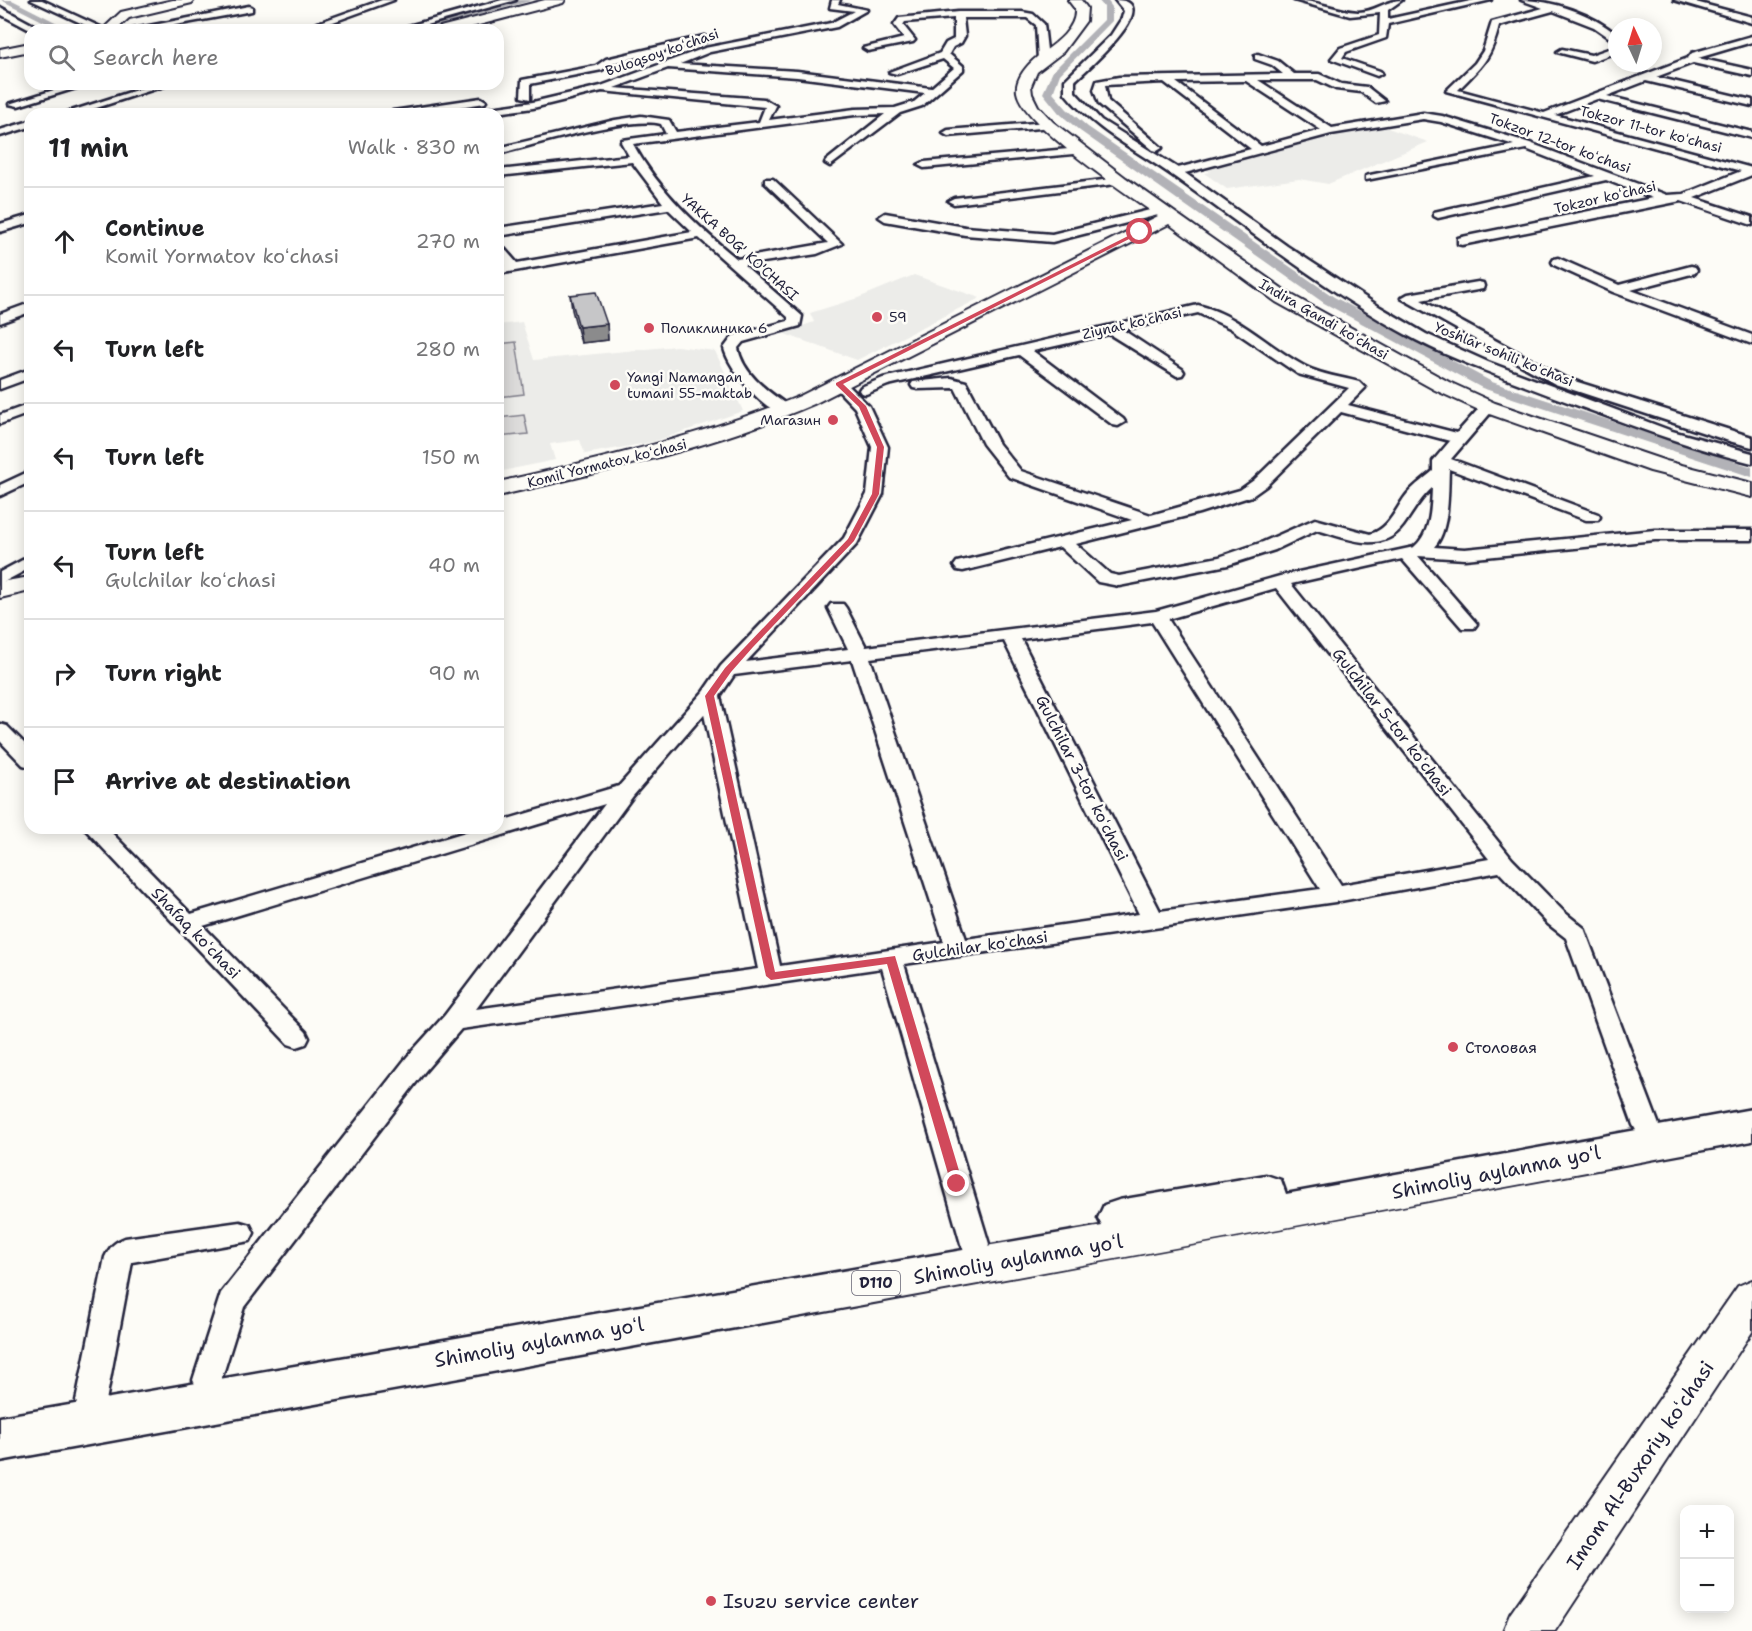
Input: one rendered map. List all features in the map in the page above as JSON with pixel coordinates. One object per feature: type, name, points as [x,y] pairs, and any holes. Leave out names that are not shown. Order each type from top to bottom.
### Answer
[{"type":"main road","name":"Shimoliy aylanma yoʻl","points":[[0,1439],[785,1288],[975,1244],[1646,1125],[1752,1102]]},
{"type":"main road","name":"Shimoliy aylanma yoʻl","points":[[0,1417],[208,1380],[785,1288],[1196,1228],[1752,1125]]},
{"type":"street","points":[[35,0],[95,24]]},
{"type":"street","points":[[358,0],[380,3]]},
{"type":"street","points":[[319,24],[390,0]]},
{"type":"street","points":[[422,24],[512,0]]},
{"type":"street","points":[[468,24],[559,0]]},
{"type":"street","name":"Buloqsoy koʻchasi","points":[[495,108],[600,89],[708,50],[841,23],[863,10],[833,6],[836,0]]},
{"type":"street","name":"Indira Gandi koʻchasi","points":[[1074,0],[1081,8],[1081,20],[1054,54],[1044,58],[1029,71],[1023,89],[1028,105],[1048,125],[1120,181],[1283,298],[1442,386],[1488,407],[1658,466],[1752,490]]},
{"type":"street","name":"Yoshlar sohili koʻchasi","points":[[1119,0],[1126,4],[1129,12],[1127,18],[1105,46],[1070,80],[1070,93],[1097,122],[1179,171]]},
{"type":"street","points":[[1298,0],[1358,15],[1376,14],[1398,0]]},
{"type":"street","points":[[1389,0],[1398,0]]},
{"type":"street","points":[[1385,22],[1487,0]]},
{"type":"street","points":[[1526,0],[1593,21],[1608,31]]},
{"type":"street","points":[[1678,0],[1752,20]]},
{"type":"street","points":[[114,24],[125,15],[194,3]]},
{"type":"street","points":[[178,11],[194,3]]},
{"type":"street","points":[[1731,4],[1752,13]]},
{"type":"street","points":[[166,24],[249,9]]},
{"type":"street","name":"Tokzor 11-tor koʻchasi","points":[[1551,9],[1494,25],[1488,51],[1478,65],[1451,91],[1752,171]]},
{"type":"street","points":[[0,10],[25,24]]},
{"type":"street","points":[[1377,73],[1336,59],[1343,50],[1383,36],[1384,10]]},
{"type":"street","points":[[94,14],[103,24]]},
{"type":"street","points":[[868,48],[910,40],[898,25],[902,20],[958,15],[1030,16],[1040,24],[1044,58]]},
{"type":"street","points":[[894,72],[944,56],[949,45],[958,41],[960,36],[958,15]]},
{"type":"street","points":[[8,26],[24,24]]},
{"type":"street","points":[[434,108],[508,97],[529,101],[525,82],[598,69],[597,63],[704,39]]},
{"type":"street","points":[[1692,60],[1695,55],[1752,39]]},
{"type":"street","points":[[1736,42],[1752,45]]},
{"type":"street","points":[[0,53],[24,47]]},
{"type":"street","points":[[1562,52],[1592,58],[1608,52]]},
{"type":"street","points":[[504,172],[634,159],[626,142],[855,112],[896,111],[918,104],[960,68],[944,56]]},
{"type":"street","points":[[1258,57],[1275,63],[1292,77]]},
{"type":"street","points":[[1544,116],[1692,60],[1752,73]]},
{"type":"street","points":[[666,65],[797,74],[931,91]]},
{"type":"street","name":"Yoshlar sohili koʻchasi","points":[[1380,101],[1364,89],[1339,87],[1319,77],[1105,81],[1100,83],[1104,102],[1179,171],[1282,249],[1421,337],[1483,365],[1667,434],[1752,458]]},
{"type":"street","points":[[1647,78],[1752,103]]},
{"type":"street","points":[[1250,79],[1330,131]]},
{"type":"street","points":[[1167,80],[1260,150]]},
{"type":"street","points":[[600,89],[764,102],[771,106],[763,125]]},
{"type":"street","points":[[14,104],[63,90]]},
{"type":"street","points":[[87,108],[145,90]]},
{"type":"street","points":[[1596,96],[1752,135]]},
{"type":"street","points":[[1179,171],[1330,131],[1414,116],[1442,119],[1491,103]]},
{"type":"street","points":[[830,163],[896,111]]},
{"type":"street","points":[[504,150],[641,119],[665,122],[672,135]]},
{"type":"street","name":"Tokzor 12-tor koʻchasi","points":[[1442,119],[1526,145],[1666,199]]},
{"type":"street","points":[[948,133],[1048,125]]},
{"type":"street","points":[[0,133],[24,126]]},
{"type":"street","points":[[1370,178],[1526,145]]},
{"type":"street","points":[[924,165],[1080,151]]},
{"type":"street","name":"YAKKA BOG' KO'CHASI","points":[[634,159],[671,205],[796,319],[795,323],[788,326],[738,339],[731,348],[731,354],[750,382],[785,410]]},
{"type":"street","name":"Tokzor koʻchasi","points":[[1462,241],[1555,224],[1666,199],[1683,198],[1752,171]]},
{"type":"street","points":[[1438,214],[1609,176]]},
{"type":"street","points":[[734,263],[817,250],[836,243],[769,181]]},
{"type":"street","points":[[954,201],[1120,181]]},
{"type":"street","points":[[1683,198],[1752,221]]},
{"type":"street","points":[[504,231],[671,205]]},
{"type":"street","points":[[9,212],[24,208]]},
{"type":"street","points":[[885,217],[965,231],[1052,238],[1166,214]]},
{"type":"street","name":"Komil Yormatov koʻchasi","points":[[504,488],[652,455],[752,424],[785,410],[851,389],[1166,214]]},
{"type":"street","points":[[0,228],[24,221]]},
{"type":"street","points":[[504,269],[703,234]]},
{"type":"street","points":[[504,256],[514,267]]},
{"type":"street","points":[[1558,262],[1618,289],[1752,339]]},
{"type":"street","points":[[1618,289],[1690,270]]},
{"type":"street","points":[[1478,286],[1408,298],[1560,381],[1752,442]]},
{"type":"street","points":[[0,319],[24,309]]},
{"type":"street","name":"Ziynat koʻchasi","points":[[851,389],[1198,309],[1207,310],[1275,351],[1299,369],[1358,388],[1260,483],[1246,493],[1152,521],[963,566]]},
{"type":"street","points":[[1110,328],[1178,372]]},
{"type":"street","points":[[1022,350],[1118,422]]},
{"type":"street","points":[[0,385],[24,375]]},
{"type":"street","points":[[208,1380],[231,1302],[416,1064],[454,1021],[626,791],[710,696],[728,670],[851,540],[875,494],[880,447],[862,406],[851,389],[951,382],[961,385],[990,442],[1006,465],[1016,474],[1152,521]]},
{"type":"street","points":[[1338,407],[1461,439]]},
{"type":"street","points":[[1065,543],[1104,578],[1119,581],[1222,561],[1269,546],[1315,524],[1370,539],[1383,536],[1396,524],[1414,496],[1442,466],[1488,407]]},
{"type":"street","points":[[0,420],[24,410]]},
{"type":"street","points":[[1442,466],[1592,517]]},
{"type":"street","points":[[1412,552],[1431,542],[1439,511],[1442,466]]},
{"type":"street","points":[[0,491],[24,480]]},
{"type":"street","points":[[728,670],[1157,616],[1280,581],[1412,552],[1465,554],[1655,535],[1752,535]]},
{"type":"street","points":[[1412,552],[1468,624]]},
{"type":"street","points":[[0,579],[24,565]]},
{"type":"street","name":"Gulchilar 5-tor koʻchasi","points":[[1280,581],[1504,864],[1556,918],[1576,934],[1646,1125]]},
{"type":"street","points":[[0,590],[24,585]]},
{"type":"street","points":[[837,608],[859,652],[958,949]]},
{"type":"street","points":[[1157,616],[1335,894]]},
{"type":"street","name":"Gulchilar 3-tor koʻchasi","points":[[1010,635],[1154,920]]},
{"type":"street","points":[[710,696],[771,976]]},
{"type":"street","points":[[0,730],[24,755]]},
{"type":"street","points":[[504,828],[626,791]]},
{"type":"street","name":"Shafaq koʻchasi","points":[[101,834],[297,1038]]},
{"type":"street","points":[[186,923],[483,834]]},
{"type":"street","name":"Gulchilar koʻchasi","points":[[454,1021],[1335,894],[1504,864]]},
{"type":"street","points":[[891,959],[975,1244]]},
{"type":"street","points":[[91,1401],[119,1257],[125,1250],[240,1233]]},
{"type":"street","name":"Imom Al-Buxoriy koʻchasi","points":[[1527,1631],[1752,1298]]},
{"type":"shaded area","points":[[1379,125],[1428,142],[1328,184],[1299,179],[1227,189],[1204,173],[1210,172],[1202,167],[1310,137]]},
{"type":"shaded area","name":"59","points":[[914,275],[980,298],[857,360],[782,333],[814,322],[810,313],[858,298]]},
{"type":"shaded area","name":"Yangi Namangan tumani 55-maktab","points":[[522,322],[534,360],[677,346],[715,351],[743,411],[653,442],[585,454],[580,440],[550,444],[555,460],[504,471],[504,324]]},
{"type":"shaded area","points":[[516,342],[524,394],[504,396],[504,343]]},
{"type":"shaded area","points":[[524,415],[528,434],[504,436],[504,417]]},
{"type":"building","points":[[596,292],[607,324],[579,327],[570,295]]},
{"type":"waterway","points":[[5,0],[55,24]]},
{"type":"waterway","points":[[439,24],[529,0]]},
{"type":"waterway","points":[[1102,0],[1108,7],[1108,21],[1056,73],[1048,93],[1063,111],[1084,129],[1329,300],[1487,385],[1752,472]]},
{"type":"place","name":"59","points":[[877,317]]},
{"type":"place","name":"Поликлиника 6","points":[[649,328]]},
{"type":"place","name":"Yangi Namangan tumani 55-maktab","points":[[615,385]]},
{"type":"place","name":"Магазин","points":[[833,420]]},
{"type":"place","name":"Столовая","points":[[1453,1047]]},
{"type":"place","name":"Isuzu service center","points":[[711,1601]]},
{"type":"route","points":[[957,1184],[891,959],[771,976],[710,696],[728,670],[750,645],[851,540],[875,494],[880,447],[862,406],[839,384],[1140,232]]}]
